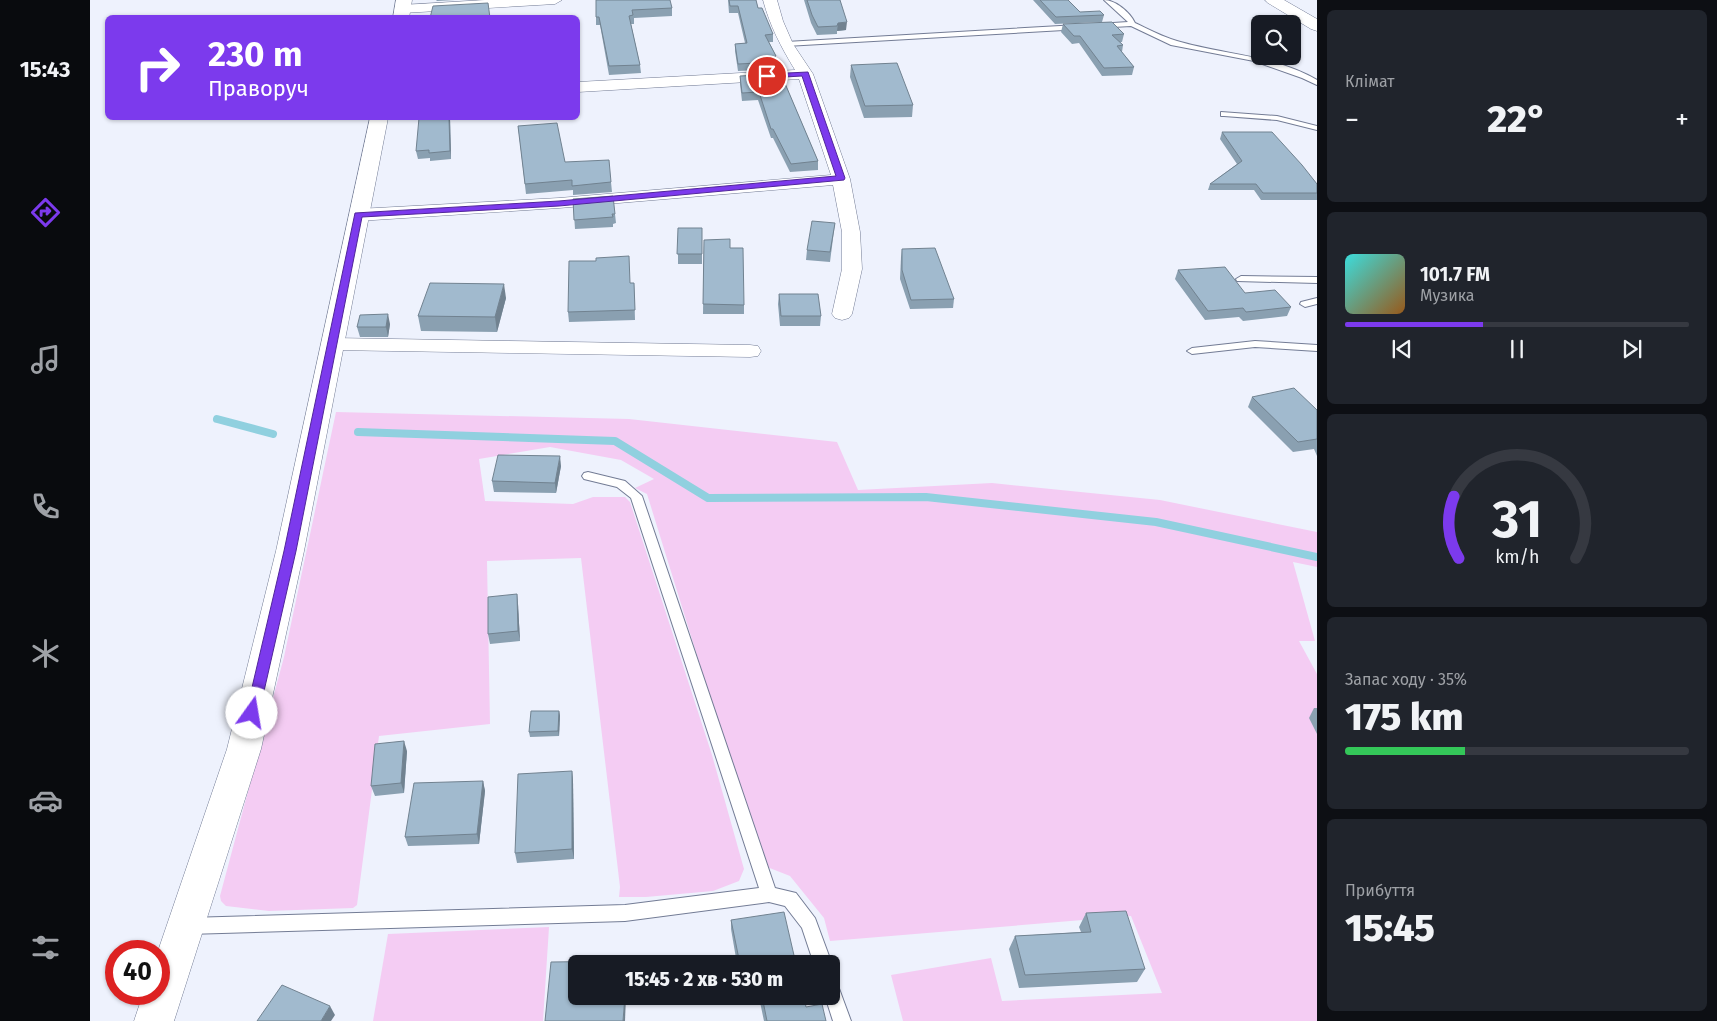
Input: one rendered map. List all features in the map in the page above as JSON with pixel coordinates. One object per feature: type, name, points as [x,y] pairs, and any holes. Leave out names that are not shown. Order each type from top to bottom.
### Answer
[{"type":"street","points":[[403,9],[555,0]]},
{"type":"street","points":[[770,0],[776,22],[786,44],[805,74],[841,178],[851,232],[852,269],[842,314]]},
{"type":"street","points":[[1273,0],[1317,26]]},
{"type":"street","points":[[580,87],[805,74]]},
{"type":"street","points":[[154,1021],[244,749],[290,551],[379,120]]},
{"type":"street","points":[[358,215],[559,203],[841,178]]},
{"type":"street","points":[[333,344],[750,351]]},
{"type":"lane","points":[[1106,0],[1125,15],[1132,24]]},
{"type":"lane","points":[[1093,26],[1132,24],[1174,43],[1256,58],[1305,76],[1317,83]]},
{"type":"lane","points":[[786,44],[1083,27]]},
{"type":"lane","points":[[1224,114],[1277,118],[1317,128]]},
{"type":"lane","points":[[1241,279],[1317,280]]},
{"type":"lane","points":[[1305,304],[1317,301]]},
{"type":"lane","points":[[1192,351],[1255,344],[1317,348]]},
{"type":"lane","points":[[588,476],[621,484],[636,496],[769,894]]},
{"type":"lane","points":[[186,926],[625,913],[769,894],[790,899],[809,924],[820,955]]},
{"type":"lane","points":[[836,1005],[842,1021]]},
{"type":"shaded area","points":[[336,412],[629,419],[837,442],[858,490],[992,483],[1160,500],[1317,532],[1317,567],[1293,562],[1315,641],[1299,641],[1317,674],[1317,1021],[903,1021],[891,975],[991,958],[1002,1001],[1162,993],[1131,916],[830,941],[824,918],[790,876],[762,865],[647,494],[635,488],[654,479],[621,460],[550,447],[479,459],[485,501],[573,504],[593,497],[625,497],[630,502],[712,755],[744,869],[739,881],[713,891],[646,897],[619,897],[620,887],[581,558],[487,561],[490,724],[379,736],[357,905],[353,908],[269,911],[226,906],[221,901],[220,896],[284,657]]},
{"type":"shaded area","points":[[549,927],[543,1021],[373,1021],[388,934]]},
{"type":"building","points":[[596,0],[670,0],[672,8],[632,10],[633,15],[629,16],[640,65],[609,66],[599,17],[596,17]]},
{"type":"building","points":[[729,0],[756,0],[758,8],[762,8],[773,34],[765,35],[776,56],[774,57],[776,62],[738,64],[735,44],[747,43],[738,6],[730,6]]},
{"type":"building","points":[[807,0],[840,0],[847,22],[838,23],[837,26],[818,27]]},
{"type":"building","points":[[1040,0],[1068,0],[1080,12],[1100,11],[1104,15],[1056,17]]},
{"type":"building","points":[[488,3],[490,15],[431,15],[433,6]]},
{"type":"building","points":[[1112,22],[1124,34],[1112,35],[1123,45],[1117,46],[1134,67],[1104,68],[1080,36],[1074,36],[1063,24]]},
{"type":"building","points":[[897,63],[913,105],[865,106],[851,65]]},
{"type":"building","points":[[781,74],[818,161],[791,164],[773,129],[771,129],[759,92],[742,93],[740,76]]},
{"type":"building","points":[[419,120],[449,120],[450,151],[429,153],[429,150],[416,151]]},
{"type":"building","points":[[557,123],[565,162],[609,160],[611,182],[572,186],[572,180],[525,184],[518,126]]},
{"type":"building","points":[[1222,132],[1272,132],[1317,184],[1317,193],[1263,193],[1256,184],[1210,184],[1242,161]]},
{"type":"building","points":[[613,196],[615,214],[612,214],[613,217],[574,220],[573,199]]},
{"type":"building","points":[[812,221],[835,223],[830,252],[807,250]]},
{"type":"building","points":[[678,228],[702,228],[702,254],[677,254]]},
{"type":"building","points":[[730,239],[730,248],[743,248],[744,305],[703,304],[704,240]]},
{"type":"building","points":[[935,248],[954,299],[911,300],[902,270],[902,249]]},
{"type":"building","points":[[629,256],[630,283],[634,283],[635,310],[568,312],[569,261],[596,261],[596,258]]},
{"type":"building","points":[[1225,267],[1245,293],[1275,290],[1291,307],[1246,312],[1243,308],[1208,311],[1178,270]]},
{"type":"building","points":[[430,283],[504,284],[495,317],[418,316]]},
{"type":"building","points":[[779,294],[818,294],[821,316],[781,316]]},
{"type":"building","points":[[388,314],[386,327],[357,327],[360,315]]},
{"type":"building","points":[[1294,388],[1317,410],[1317,439],[1298,442],[1252,397]]},
{"type":"building","points":[[498,455],[560,456],[555,483],[492,481]]},
{"type":"building","points":[[517,594],[518,631],[488,634],[488,597]]},
{"type":"building","points":[[531,711],[559,711],[558,731],[529,732]]},
{"type":"building","points":[[404,741],[401,783],[371,786],[375,744]]},
{"type":"building","points":[[572,771],[572,849],[515,853],[518,774]]},
{"type":"building","points":[[483,781],[477,834],[405,837],[414,783]]},
{"type":"building","points":[[1126,911],[1145,969],[1025,975],[1015,936],[1091,932],[1086,913]]},
{"type":"building","points":[[784,912],[794,955],[738,955],[731,920]]},
{"type":"building","points":[[551,962],[568,962],[568,1005],[624,1005],[623,1021],[545,1021]]},
{"type":"building","points":[[282,985],[330,1006],[321,1021],[257,1021]]},
{"type":"building","points":[[764,1005],[806,1005],[806,1007],[822,1005],[826,1021],[767,1021]]},
{"type":"waterway","points":[[217,419],[273,434]]},
{"type":"waterway","points":[[358,432],[615,441],[708,498],[926,497],[1156,522],[1317,557]]},
{"type":"route","points":[[252,713],[290,551],[358,215],[559,203],[841,178],[805,74],[767,76]]}]
